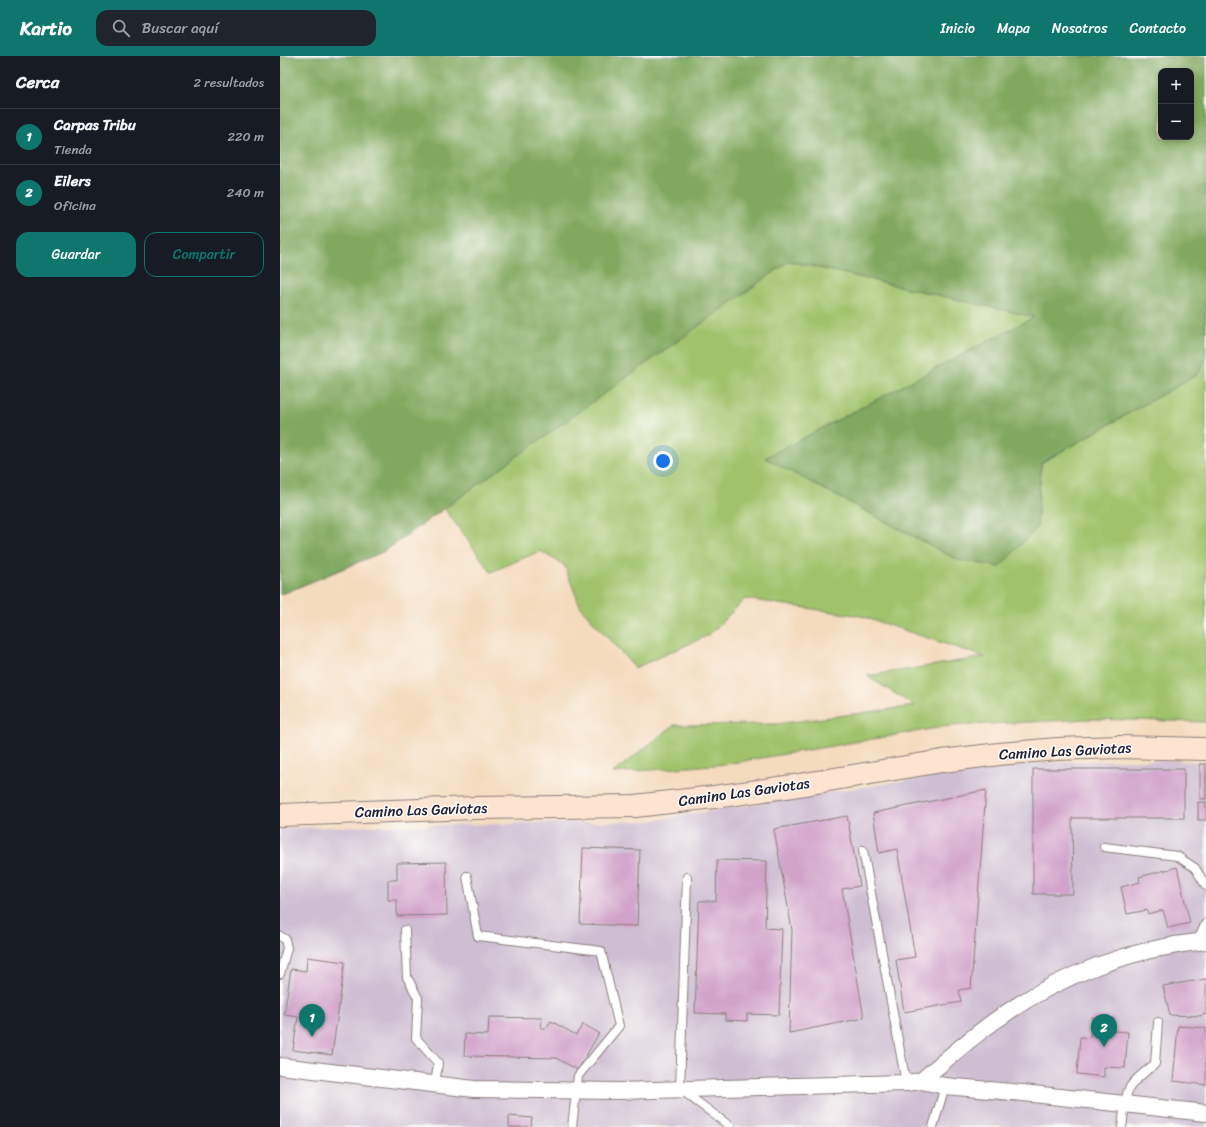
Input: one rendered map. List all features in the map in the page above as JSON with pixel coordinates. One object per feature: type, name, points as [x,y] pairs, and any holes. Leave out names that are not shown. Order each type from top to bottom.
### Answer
[{"type":"street","name":"Camino Las Gaviotas","points":[[280,815],[474,808],[635,806],[793,786],[942,761],[999,754],[1057,749],[1119,747],[1206,749]]},
{"type":"street","points":[[914,1082],[1002,1016],[1031,997],[1062,980],[1094,967],[1128,956],[1162,947],[1202,942]]},
{"type":"street","points":[[280,1066],[474,1089],[576,1091],[914,1082],[1206,1113]]},
{"type":"lane","points":[[1104,847],[1177,856],[1196,868],[1206,886]]},
{"type":"lane","points":[[863,850],[914,1082]]},
{"type":"lane","points":[[467,876],[478,936],[601,951],[619,1026],[578,1076],[572,1127]]},
{"type":"lane","points":[[687,877],[680,1089],[731,1127]]},
{"type":"lane","points":[[1202,942],[1206,923]]},
{"type":"lane","points":[[406,930],[407,977],[418,998],[416,1038],[438,1062],[435,1085]]},
{"type":"lane","points":[[280,936],[285,939],[287,948],[280,974]]},
{"type":"lane","points":[[1122,1127],[1129,1088],[1140,1076],[1155,1064],[1158,1022]]},
{"type":"lane","points":[[934,1127],[945,1086]]},
{"type":"shaded area","points":[[1138,760],[1206,762],[1206,1127],[280,1127],[280,828],[649,821],[965,771],[1025,764]]},
{"type":"green space","points":[[280,56],[1206,56],[1206,358],[1198,374],[1041,463],[1037,527],[1000,567],[958,560],[765,458],[1034,317],[789,261],[385,551],[280,595]]},
{"type":"green space","points":[[789,261],[1035,317],[766,458],[958,560],[1037,527],[1041,463],[1198,374],[1206,358],[1206,722],[1091,719],[949,726],[726,764],[613,773],[674,725],[776,724],[915,706],[867,676],[985,657],[861,616],[745,599],[709,635],[635,668],[581,608],[564,565],[540,551],[491,572],[444,508]]},
{"type":"building","points":[[1200,764],[1206,764],[1206,799],[1200,799]]},
{"type":"building","points":[[1033,769],[1184,769],[1184,818],[1072,818],[1073,894],[1033,894]]},
{"type":"building","points":[[986,790],[971,988],[959,990],[961,1002],[904,1012],[896,960],[915,957],[897,849],[879,853],[873,813]]},
{"type":"building","points":[[1198,802],[1206,802],[1206,820],[1198,820]]},
{"type":"building","points":[[847,816],[860,886],[842,889],[864,1018],[789,1033],[792,930],[774,829]]},
{"type":"building","points":[[583,848],[640,850],[637,926],[580,924]]},
{"type":"building","points":[[717,860],[767,861],[765,928],[782,929],[779,1015],[747,1014],[747,1021],[725,1020],[725,1014],[695,1013],[699,901],[716,901]]},
{"type":"building","points":[[446,862],[447,915],[397,916],[397,900],[388,900],[388,880],[397,880],[397,863]]},
{"type":"building","points":[[1177,867],[1190,923],[1168,928],[1163,910],[1148,914],[1147,910],[1127,914],[1121,887],[1140,882],[1139,877]]},
{"type":"building","points":[[307,957],[345,962],[332,1055],[293,1050],[298,1017],[284,1015],[291,969],[306,971]]},
{"type":"building","points":[[1206,979],[1206,1014],[1200,1016],[1170,1015],[1163,986]]},
{"type":"building","points":[[489,1017],[542,1018],[541,1028],[546,1028],[551,1021],[576,1035],[583,1024],[599,1033],[578,1070],[556,1058],[464,1056],[465,1034],[488,1035]]},
{"type":"building","points":[[1092,1017],[1114,1019],[1113,1031],[1128,1032],[1125,1068],[1104,1067],[1104,1077],[1077,1074],[1080,1037],[1090,1038]]},
{"type":"building","points":[[1178,1026],[1206,1028],[1206,1085],[1173,1081]]},
{"type":"building","points":[[509,1116],[532,1118],[531,1127],[509,1127]]},
{"type":"place","name":"Carpas Tribu","points":[[312,1037]]},
{"type":"place","name":"Eilers","points":[[1104,1047]]}]
